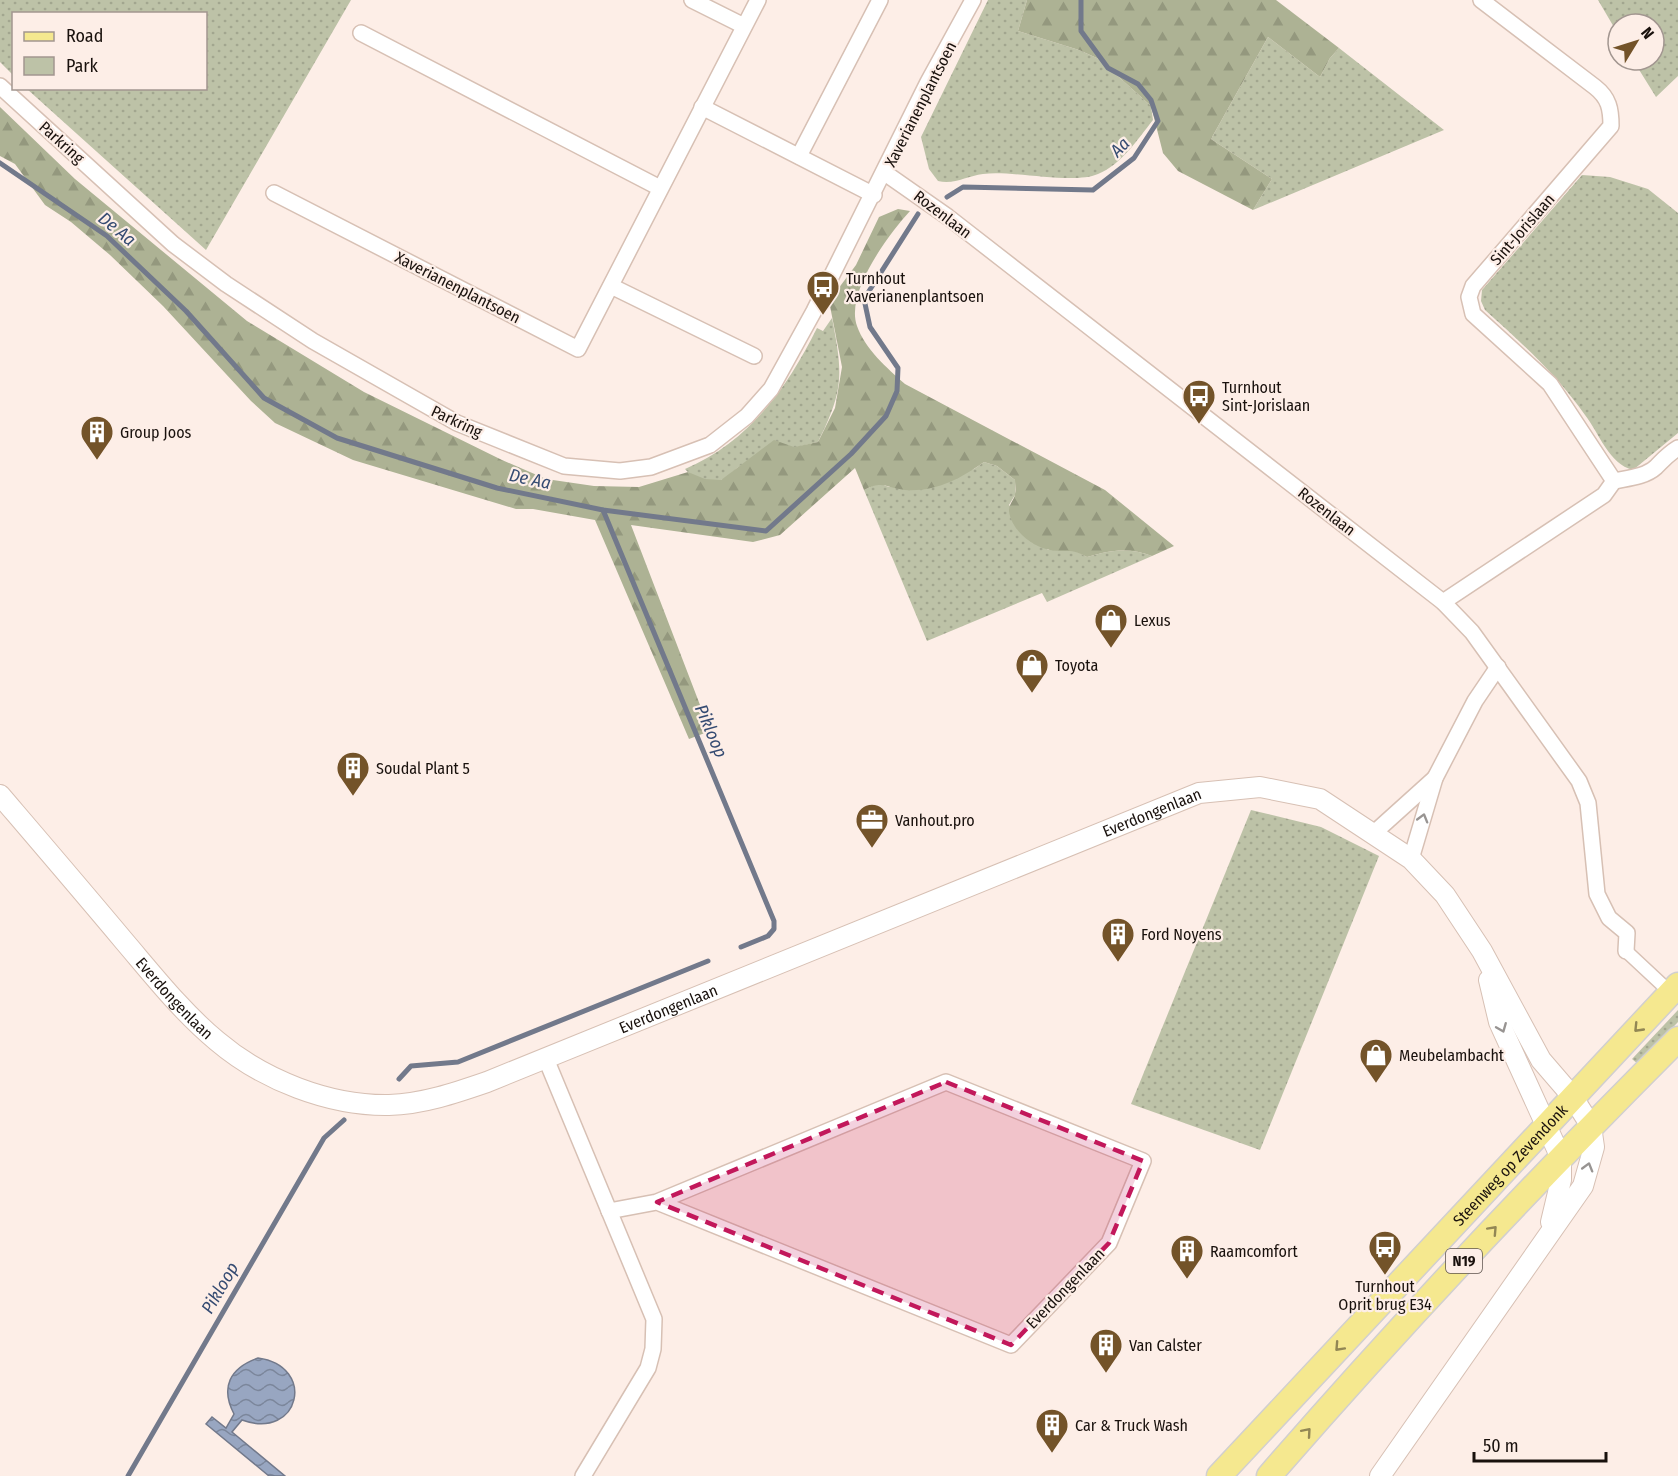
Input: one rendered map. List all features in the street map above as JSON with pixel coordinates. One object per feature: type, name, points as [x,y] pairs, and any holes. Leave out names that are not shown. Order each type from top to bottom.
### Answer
[{"type":"main road","name":"Steenweg op Zevendonk","points":[[1219,1476],[1572,1096],[1675,989]]},
{"type":"main road","name":"Steenweg op Zevendonk","points":[[1269,1476],[1366,1364],[1591,1126],[1678,1039]]},
{"type":"street","points":[[692,0],[744,26]]},
{"type":"street","name":"Xaverianenplantsoen","points":[[274,193],[578,349],[758,0]]},
{"type":"street","points":[[799,156],[880,0]]},
{"type":"street","name":"Xaverianenplantsoen","points":[[874,195],[973,0]]},
{"type":"street","name":"Sint-Jorislaan","points":[[1481,0],[1595,87],[1609,103],[1611,126],[1473,286],[1469,297],[1473,314],[1550,384],[1614,481]]},
{"type":"street","points":[[361,33],[660,188]]},
{"type":"street","name":"Parkring","points":[[0,86],[173,244],[226,284],[313,341],[457,423],[564,466],[592,470],[620,471],[651,467],[710,445],[747,416],[771,389],[788,360],[874,195]]},
{"type":"street","points":[[702,107],[874,195]]},
{"type":"street","name":"Rozenlaan","points":[[885,173],[948,217],[1443,602],[1472,632],[1579,781],[1588,803],[1596,894],[1609,918],[1627,933],[1626,951]]},
{"type":"street","points":[[611,286],[754,356]]},
{"type":"street","points":[[1443,602],[1604,495],[1614,481],[1645,474],[1656,467],[1663,457],[1678,448]]},
{"type":"street","points":[[1410,859],[1435,777],[1474,701],[1498,667]]},
{"type":"street","points":[[1374,833],[1435,777]]},
{"type":"street","name":"Everdongenlaan","points":[[0,795],[169,993],[217,1041],[261,1072],[307,1090],[347,1101],[390,1105],[439,1098],[546,1059],[824,943],[1199,793],[1260,787],[1320,799],[1410,859],[1445,895],[1482,951],[1541,1060],[1572,1096],[1591,1126]]},
{"type":"street","name":"Everdongenlaan","points":[[1482,951],[1498,1022],[1561,1158]]},
{"type":"street","points":[[1626,951],[1675,989]]},
{"type":"street","points":[[546,1059],[654,1319],[653,1349],[648,1368],[583,1476]]},
{"type":"street","name":"Everdongenlaan","points":[[609,1211],[657,1202],[946,1082],[1143,1161],[1109,1243],[1011,1345],[657,1202]]},
{"type":"street","name":"Steenweg op Zevendonk","points":[[1380,1476],[1583,1186],[1594,1147],[1591,1126]]},
{"type":"street","name":"Steenweg op Zevendonk","points":[[1548,1234],[1561,1180],[1561,1158]]},
{"type":"highlighted area","points":[[946,1082],[1143,1161],[1109,1243],[1011,1345],[657,1202]]},
{"type":"green space","points":[[0,0],[351,0],[206,250],[28,90],[207,90],[207,12],[12,12],[12,74],[0,62]]},
{"type":"green space","points":[[988,0],[1027,0],[1018,31],[1079,50],[1099,59],[1151,106],[1153,120],[1128,151],[1107,170],[1087,177],[1058,178],[996,173],[944,182],[938,181],[929,169],[921,137]]},
{"type":"green space","points":[[1027,0],[1276,0],[1339,48],[1330,58],[1320,77],[1268,37],[1211,139],[1272,179],[1253,210],[1178,171],[1163,153],[1151,106],[1099,59],[1079,50],[1018,31]]},
{"type":"green space","points":[[1598,0],[1678,0],[1678,76],[1656,97],[1640,72],[1666,72],[1666,12],[1606,14]]},
{"type":"green space","points":[[1268,37],[1320,77],[1330,58],[1339,48],[1444,130],[1253,210],[1272,179],[1211,139]]},
{"type":"green space","points":[[0,107],[75,179],[247,321],[364,392],[502,460],[546,479],[594,486],[639,487],[688,472],[705,479],[721,480],[774,440],[794,447],[818,442],[835,408],[842,367],[829,301],[856,265],[879,217],[898,209],[910,211],[880,249],[857,297],[855,313],[857,326],[865,343],[905,384],[1105,490],[1174,546],[1152,556],[1135,551],[1120,551],[1087,557],[1075,552],[1040,547],[1022,535],[1013,524],[1009,508],[1015,494],[1015,480],[997,466],[984,462],[947,483],[916,490],[876,485],[864,490],[855,468],[780,535],[753,542],[631,525],[710,731],[689,739],[595,520],[533,509],[516,509],[353,460],[275,423],[251,401],[163,306],[110,255],[71,222],[45,205],[15,164],[0,156]]},
{"type":"green space","points":[[1582,175],[1610,177],[1648,189],[1678,213],[1678,433],[1633,470],[1625,467],[1611,455],[1563,386],[1526,347],[1485,310],[1481,301],[1482,290]]},
{"type":"green space","points":[[832,318],[838,354],[839,382],[833,409],[818,442],[759,458],[740,466],[717,481],[696,477],[688,472],[685,469],[708,458],[728,444],[764,411],[793,372],[817,328],[823,331]]},
{"type":"green space","points":[[984,462],[997,466],[1015,480],[1015,495],[1009,505],[1048,550],[1072,549],[1087,557],[1120,550],[1152,556],[1047,602],[1042,593],[927,641],[864,490],[878,483],[889,487],[974,469]]},
{"type":"green space","points":[[1251,810],[1321,827],[1379,856],[1260,1150],[1131,1104]]},
{"type":"green space","points":[[1678,1010],[1678,1022],[1638,1064],[1632,1059]]},
{"type":"water","points":[[258,1358],[277,1364],[289,1374],[294,1387],[294,1400],[288,1412],[277,1420],[262,1424],[242,1420],[232,1432],[285,1476],[269,1476],[206,1424],[212,1417],[226,1428],[234,1414],[228,1395],[230,1380],[240,1367]]},
{"type":"waterway","name":"Aa","points":[[947,197],[963,187],[1093,190],[1134,158],[1158,121],[1151,100],[1138,84],[1108,68],[1081,31],[1081,0]]},
{"type":"waterway","name":"De Aa","points":[[0,163],[107,236],[186,311],[264,398],[337,438],[497,488],[603,510],[766,531],[851,454],[886,416],[897,391],[898,368],[870,327],[864,299],[918,214]]},
{"type":"waterway","name":"Pikloop","points":[[603,510],[774,921],[774,929],[768,936],[741,947]]},
{"type":"waterway","name":"Pikloop","points":[[399,1079],[411,1066],[458,1062],[708,961]]},
{"type":"waterway","name":"Pikloop","points":[[128,1476],[324,1138],[344,1120]]},
{"type":"place","name":"Turnhout Xaverianenplantsoen","points":[[823,316]]},
{"type":"place","name":"Turnhout Sint-Jorislaan","points":[[1199,425]]},
{"type":"place","name":"Group Joos","points":[[97,461]]},
{"type":"place","name":"Lexus","points":[[1111,649]]},
{"type":"place","name":"Toyota","points":[[1032,694]]},
{"type":"place","name":"Soudal Plant 5","points":[[353,797]]},
{"type":"place","name":"Vanhout.pro","points":[[872,849]]},
{"type":"place","name":"Ford Noyens","points":[[1118,963]]},
{"type":"place","name":"Meubelambacht","points":[[1376,1084]]},
{"type":"place","name":"Turnhout Oprit brug E34","points":[[1385,1276]]},
{"type":"place","name":"Raamcomfort","points":[[1187,1280]]},
{"type":"place","name":"Van Calster","points":[[1106,1374]]},
{"type":"place","name":"Car & Truck Wash","points":[[1052,1454]]}]
